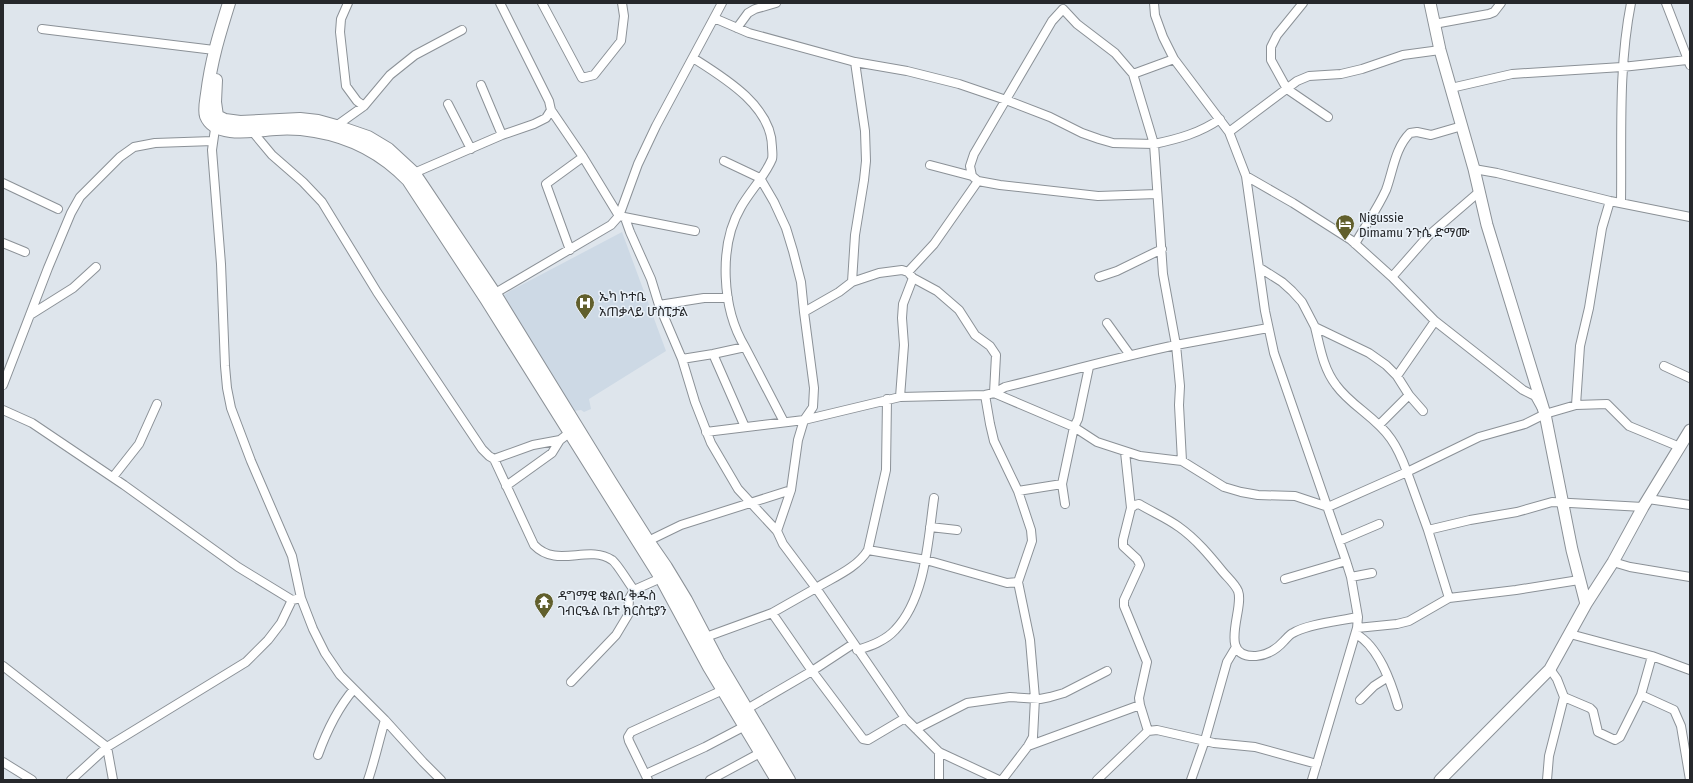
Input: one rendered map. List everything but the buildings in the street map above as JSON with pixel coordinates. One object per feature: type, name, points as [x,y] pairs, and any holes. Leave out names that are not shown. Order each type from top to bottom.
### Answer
[{"type":"main road","points":[[229,3],[214,50],[205,114],[209,122],[224,120],[240,122],[300,119],[318,121],[368,138],[388,149],[414,173],[490,296],[568,433],[661,578],[723,690],[760,753],[779,780]]},
{"type":"main road","points":[[238,3],[222,51],[214,102],[216,121],[223,130],[252,131],[277,129],[316,131],[363,146],[395,166],[408,180],[490,296]]},
{"type":"main road","points":[[568,433],[648,541],[674,580],[746,708],[779,780]]},
{"type":"street","points":[[348,3],[341,19],[340,32],[342,64],[346,86],[350,94],[364,106]]},
{"type":"street","points":[[500,3],[549,101],[552,110],[622,217],[630,232],[651,279],[659,305],[682,359],[706,432],[738,489],[777,531],[783,544],[816,588],[905,718],[939,752],[1001,780],[1033,738],[1035,698],[1030,640],[1018,582],[1032,541],[1031,530],[1018,492],[994,441],[985,395]]},
{"type":"street","points":[[542,3],[582,78],[594,75],[621,41],[624,16],[622,3]]},
{"type":"street","points":[[490,296],[570,250],[622,217],[638,164],[656,126],[722,3]]},
{"type":"street","points":[[737,28],[748,13],[755,9],[776,3]]},
{"type":"street","points":[[1154,3],[1155,15],[1163,37],[1174,59],[1229,132],[1246,176],[1268,328],[1274,353],[1351,577],[1358,617],[1356,631],[1312,780]]},
{"type":"street","points":[[1303,3],[1277,35],[1270,47],[1271,60],[1286,89],[1328,118]]},
{"type":"street","points":[[1430,3],[1440,50],[1474,169],[1487,226],[1545,414],[1572,550],[1586,604]]},
{"type":"street","points":[[1434,24],[1489,14],[1494,12],[1501,3]]},
{"type":"street","points":[[1621,203],[1622,67],[1626,28],[1631,3]]},
{"type":"street","points":[[1451,88],[1512,74],[1689,63],[1666,3]]},
{"type":"street","points":[[975,178],[970,166],[974,154],[1052,21],[1064,6],[1077,24],[1115,53],[1133,74],[1154,144],[1163,274],[1176,345],[1180,386],[1179,406],[1182,462]]},
{"type":"street","points":[[714,18],[737,28],[855,62],[959,84],[1006,100],[1050,117],[1082,133],[1113,143],[1154,144],[1176,139],[1206,129],[1220,119]]},
{"type":"street","points":[[42,29],[214,50]]},
{"type":"street","points":[[336,126],[364,106],[390,75],[415,55],[462,30]]},
{"type":"street","points":[[1229,132],[1297,81],[1309,76],[1340,74],[1362,69],[1403,55],[1440,50]]},
{"type":"street","points":[[693,58],[718,73],[742,93],[761,112],[769,126],[772,142],[772,157],[760,178],[740,207],[730,229],[726,258],[728,298],[732,318],[745,347],[784,422]]},
{"type":"street","points":[[1133,74],[1174,59]]},
{"type":"street","points":[[852,282],[854,235],[866,161],[865,131],[855,62]]},
{"type":"street","points":[[481,85],[502,135]]},
{"type":"street","points":[[448,104],[471,149]]},
{"type":"street","points":[[414,173],[502,135],[534,124],[546,118],[552,110]]},
{"type":"street","points":[[216,121],[213,142],[227,388],[231,408],[292,556],[301,598],[325,654],[340,675],[385,720],[422,762],[441,780]]},
{"type":"street","points":[[1355,244],[1385,190],[1405,138],[1410,133],[1417,132],[1431,135],[1462,126]]},
{"type":"street","points":[[252,131],[272,155],[303,182],[322,202],[381,299],[482,448],[494,459],[534,545],[540,551],[557,557],[598,555],[612,560],[634,590]]},
{"type":"street","points":[[3,385],[71,213],[80,197],[108,168],[134,147],[155,144],[213,142]]},
{"type":"street","points":[[570,250],[546,184],[583,157]]},
{"type":"street","points":[[724,161],[760,178],[774,202],[786,228],[801,282],[814,388],[813,407],[804,420],[798,440],[791,490],[777,531]]},
{"type":"street","points":[[930,165],[975,178],[1098,196],[1157,194]]},
{"type":"street","points":[[1474,169],[1690,218]]},
{"type":"street","points":[[1246,176],[1293,203],[1355,244],[1392,277],[1435,321],[1523,390],[1535,396],[1545,414]]},
{"type":"street","points":[[900,397],[904,345],[902,318],[903,304],[911,275],[934,244],[975,178]]},
{"type":"street","points":[[3,183],[58,209]]},
{"type":"street","points":[[1392,277],[1428,236],[1479,192]]},
{"type":"street","points":[[1576,405],[1580,346],[1589,308],[1602,228],[1610,201]]},
{"type":"street","points":[[622,217],[695,231]]},
{"type":"street","points":[[3,243],[25,252]]},
{"type":"street","points":[[1099,277],[1117,271],[1162,249]]},
{"type":"street","points":[[30,315],[73,288],[96,267]]},
{"type":"street","points":[[1260,268],[1282,282],[1302,302],[1315,327],[1322,357],[1335,384],[1349,400],[1379,425],[1391,439],[1407,472],[1428,530],[1449,598]]},
{"type":"street","points":[[804,312],[839,292],[852,282],[879,273],[902,270],[937,291],[959,310],[975,335],[990,346],[996,354],[994,393]]},
{"type":"street","points":[[659,305],[704,298],[728,298]]},
{"type":"street","points":[[1397,376],[1435,321]]},
{"type":"street","points":[[1106,323],[1130,355]]},
{"type":"street","points":[[1315,327],[1369,353],[1386,365],[1397,376],[1410,396],[1423,411]]},
{"type":"street","points":[[706,432],[804,420],[900,397],[985,395],[994,393],[1005,387],[1089,367],[1130,355],[1268,328]]},
{"type":"street","points":[[682,359],[745,347]]},
{"type":"street","points":[[713,354],[745,427]]},
{"type":"street","points":[[1664,366],[1690,378]]},
{"type":"street","points":[[1065,504],[1062,484],[1089,367]]},
{"type":"street","points":[[994,393],[1074,427],[1097,442],[1140,456],[1182,462],[1224,487],[1240,492],[1295,496],[1328,507],[1407,472],[1479,437],[1525,424],[1545,414],[1576,405],[1607,404],[1629,426],[1680,447]]},
{"type":"street","points":[[1379,425],[1410,396]]},
{"type":"street","points":[[706,637],[772,612],[816,588],[862,559],[868,550],[886,470],[887,399]]},
{"type":"street","points":[[113,477],[139,444],[157,404]]},
{"type":"street","points":[[3,410],[32,423],[113,477],[238,567],[292,600],[301,598]]},
{"type":"street","points":[[1440,780],[1550,669],[1586,604],[1613,562],[1646,503],[1690,430]]},
{"type":"street","points":[[494,459],[568,433]]},
{"type":"street","points":[[506,486],[552,453],[568,433]]},
{"type":"street","points":[[1125,452],[1132,508],[1123,540],[1123,546],[1137,559],[1140,565],[1124,600],[1124,606],[1147,662],[1140,691],[1140,706],[1148,731]]},
{"type":"street","points":[[1018,492],[1062,484]]},
{"type":"street","points":[[648,541],[681,525],[791,490]]},
{"type":"street","points":[[746,708],[855,647],[877,644],[895,630],[907,612],[920,586],[926,560],[934,498]]},
{"type":"street","points":[[1428,530],[1470,520],[1517,512],[1552,502],[1690,505]]},
{"type":"street","points":[[1132,508],[1139,504],[1179,527],[1209,555],[1238,590],[1240,597],[1234,630],[1236,647],[1227,662],[1205,740],[1191,780]]},
{"type":"street","points":[[1339,541],[1379,524]]},
{"type":"street","points":[[930,527],[957,530]]},
{"type":"street","points":[[868,550],[926,560],[1007,583],[1018,582]]},
{"type":"street","points":[[1285,578],[1346,561]]},
{"type":"street","points":[[1613,562],[1630,567],[1690,577]]},
{"type":"street","points":[[1351,577],[1372,573]]},
{"type":"street","points":[[570,682],[616,635],[628,615],[629,600],[634,590],[661,578]]},
{"type":"street","points":[[1356,631],[1409,621],[1449,598],[1516,590],[1579,580]]},
{"type":"street","points":[[71,780],[108,747],[246,662],[268,640],[281,623],[292,600]]},
{"type":"street","points":[[772,612],[812,671],[863,739],[868,740],[905,718]]},
{"type":"street","points":[[1236,647],[1248,656],[1265,654],[1273,651],[1292,633],[1302,629],[1358,617]]},
{"type":"street","points":[[1356,631],[1365,640],[1380,661],[1388,677],[1398,706]]},
{"type":"street","points":[[1570,634],[1652,656],[1690,670]]},
{"type":"street","points":[[1564,697],[1590,708],[1593,711],[1598,732],[1615,740],[1620,737],[1642,694],[1652,656]]},
{"type":"street","points":[[3,666],[108,747],[113,780]]},
{"type":"street","points":[[1547,780],[1549,756],[1564,697],[1557,679],[1550,669]]},
{"type":"street","points":[[916,729],[967,703],[1010,697],[1050,697],[1064,693],[1107,672]]},
{"type":"street","points":[[1360,700],[1374,686],[1388,677]]},
{"type":"street","points":[[318,755],[341,704],[354,689]]},
{"type":"street","points":[[723,690],[631,732],[628,737],[629,741],[647,777],[745,726]]},
{"type":"street","points":[[1642,694],[1674,710],[1681,726],[1690,780]]},
{"type":"street","points":[[1028,746],[1140,706]]},
{"type":"street","points":[[368,780],[377,754],[379,740],[385,720]]},
{"type":"street","points":[[1097,780],[1148,731],[1157,730],[1214,743],[1255,747],[1317,764]]},
{"type":"street","points":[[939,752],[939,780]]},
{"type":"street","points":[[710,780],[760,753]]},
{"type":"street","points":[[3,762],[32,780]]},
{"type":"shaded area","name":"ኤካ ኮተቤ አጠቃላይ ሆስፒታል","points":[[622,232],[666,351],[589,399],[591,409],[584,412],[581,410],[574,411],[501,297]]},
{"type":"place","name":"Nigussie Dimamu ንጉሴ ድማሙ","points":[[1345,241]]},
{"type":"place","name":"ኤካ ኮተቤ አጠቃላይ ሆስፒታል","points":[[585,320]]},
{"type":"place","name":"ዳግማዊ ቁልቢ ቅዱስ ገብርዔል ቤተ ክርስቲያን","points":[[544,619]]}]
